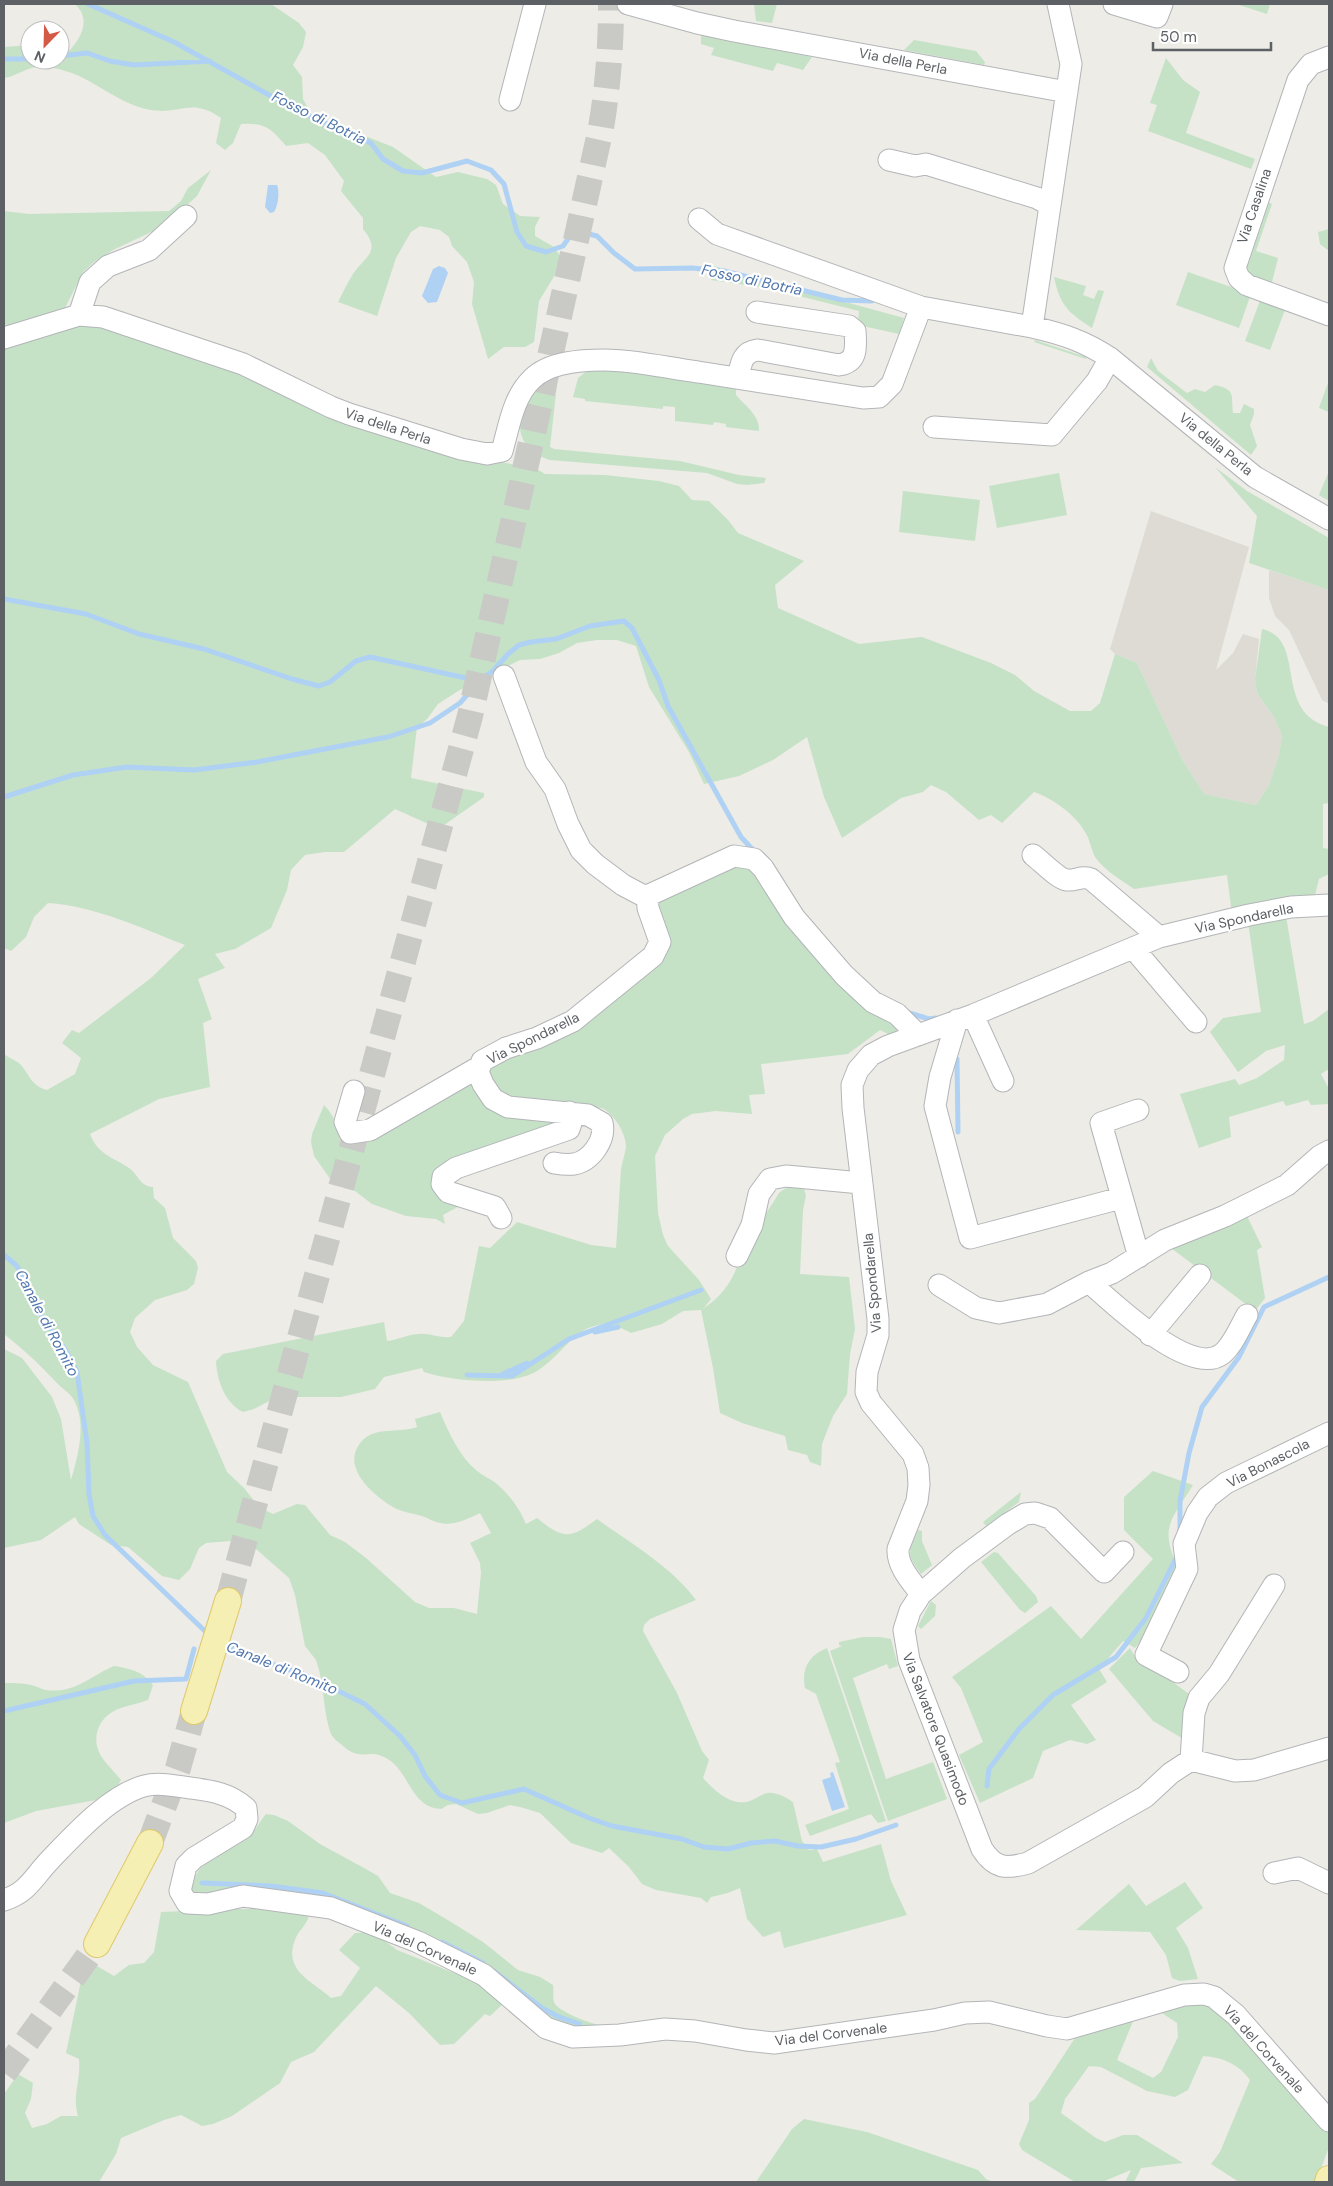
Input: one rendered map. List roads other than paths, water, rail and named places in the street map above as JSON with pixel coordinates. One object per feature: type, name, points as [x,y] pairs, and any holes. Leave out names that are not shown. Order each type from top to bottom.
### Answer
[{"type":"main road","points":[[194,1711],[228,1601]]},
{"type":"main road","points":[[97,1944],[150,1843]]},
{"type":"main road","points":[[1328,2182],[1329,2178]]},
{"type":"street","points":[[510,100],[535,4]]},
{"type":"street","name":"Via della Perla","points":[[628,4],[652,7],[697,23],[725,29],[1067,92]]},
{"type":"street","points":[[1114,4],[1157,17],[1162,4]]},
{"type":"street","points":[[1032,327],[1071,64],[1062,5]]},
{"type":"street","name":"Via Casalina","points":[[1329,57],[1311,64],[1298,80],[1235,268],[1239,278],[1247,285],[1329,315]]},
{"type":"street","points":[[888,160],[916,166],[926,164],[1037,198],[1050,205]]},
{"type":"street","points":[[79,315],[90,282],[108,266],[149,250],[186,216]]},
{"type":"street","name":"Via della Perla","points":[[699,219],[717,234],[921,306],[1063,334],[1090,345],[1110,358],[1255,477],[1329,519]]},
{"type":"street","name":"Via della Perla","points":[[4,338],[79,315],[119,321],[243,364],[330,407],[461,449],[487,454],[502,451],[513,410],[533,377],[553,366],[570,362],[605,360],[738,378],[863,398],[879,397],[892,384],[921,306]]},
{"type":"street","points":[[738,378],[742,360],[745,354],[750,351],[758,350],[839,365],[848,364],[853,358],[856,342],[855,331],[849,326],[757,312]]},
{"type":"street","points":[[934,427],[1052,435],[1097,380],[1110,358]]},
{"type":"street","points":[[504,676],[536,762],[555,790],[568,824],[582,850],[595,864],[624,885],[647,896],[734,856],[754,859],[763,868],[794,917],[844,975],[873,1002],[897,1014],[918,1035]]},
{"type":"street","points":[[1034,855],[1060,877],[1067,880],[1085,877],[1091,879],[1159,937]]},
{"type":"street","name":"Via Spondarella","points":[[554,1164],[573,1164],[582,1161],[600,1145],[603,1129],[598,1120],[588,1115],[508,1107],[497,1103],[483,1084],[478,1072],[479,1067],[482,1062],[506,1048],[537,1038],[573,1021],[654,956],[660,942],[648,908],[647,896]]},
{"type":"street","name":"Via Spondarella","points":[[921,1594],[901,1566],[898,1557],[898,1549],[917,1502],[918,1468],[913,1454],[871,1403],[866,1392],[867,1372],[878,1335],[878,1318],[853,1108],[852,1085],[858,1070],[871,1055],[888,1046],[965,1018],[1159,937],[1249,915],[1291,907],[1329,905]]},
{"type":"street","points":[[1134,948],[1196,1022]]},
{"type":"street","points":[[965,1018],[1003,1081]]},
{"type":"street","points":[[965,1018],[940,1077],[935,1106],[970,1238],[1121,1198]]},
{"type":"street","name":"Via Spondarella","points":[[354,1091],[345,1122],[350,1133],[370,1130],[479,1067]]},
{"type":"street","points":[[1138,1110],[1101,1123],[1139,1257]]},
{"type":"street","points":[[501,1218],[494,1207],[448,1192],[442,1184],[443,1177],[456,1168],[569,1129],[571,1124],[568,1112]]},
{"type":"street","points":[[939,1285],[976,1308],[998,1313],[1047,1304],[1089,1282],[1112,1273],[1165,1240],[1225,1216],[1288,1185],[1320,1156],[1329,1151]]},
{"type":"street","points":[[737,1256],[752,1226],[759,1194],[770,1179],[786,1176],[861,1183]]},
{"type":"street","points":[[1150,1335],[1200,1275]]},
{"type":"street","points":[[1089,1282],[1150,1335],[1186,1354],[1209,1359],[1222,1354],[1247,1315]]},
{"type":"street","name":"Via Bonascola","points":[[1178,1672],[1146,1655],[1186,1569],[1184,1544],[1197,1513],[1208,1497],[1226,1483],[1329,1433]]},
{"type":"street","name":"Via Salvatore Quasimodo","points":[[1123,1552],[1104,1572],[1050,1518],[1035,1513],[1025,1514],[968,1553],[921,1594],[910,1611],[904,1630],[905,1646],[982,1849],[989,1861],[1000,1866],[1014,1867],[1028,1863],[1145,1797],[1171,1773],[1191,1760]]},
{"type":"street","points":[[1274,1585],[1255,1619],[1219,1674],[1199,1698],[1194,1713],[1191,1760],[1234,1771],[1254,1770],[1329,1748]]},
{"type":"street","name":"Via del Corvenale","points":[[4,1900],[26,1889],[49,1862],[97,1815],[122,1794],[152,1785],[221,1792],[246,1808],[247,1819],[243,1828],[194,1858],[186,1866],[180,1891],[187,1903],[208,1904],[243,1896],[331,1908],[418,1942],[484,1975],[546,2028],[562,2035],[574,2038],[594,2038],[665,2029],[696,2031],[774,2043],[934,2020],[965,2013],[989,2012],[1046,2026],[1067,2028],[1184,1995],[1204,1994],[1214,1997],[1236,2016],[1329,2122]]},
{"type":"street","points":[[1274,1872],[1298,1868],[1329,1883]]},
{"type":"water","points":[[268,185],[277,185],[278,191],[274,212],[270,213],[265,207]]},
{"type":"water","points":[[439,266],[445,268],[448,273],[437,302],[428,303],[422,296],[433,269]]},
{"type":"water","points":[[833,1772],[845,1807],[832,1811],[822,1780],[831,1777],[830,1773]]},
{"type":"waterway","name":"Fosso di Botria","points":[[88,4],[174,42],[296,110],[371,143],[383,159],[403,171],[422,173],[467,161],[491,170],[504,184],[517,232],[526,246],[546,252],[563,246],[570,236],[581,232],[597,236],[614,253],[635,269],[692,268],[724,271],[842,300],[872,301]]},
{"type":"waterway","points":[[70,55],[87,53],[110,61],[134,65],[210,61]]},
{"type":"waterway","points":[[4,59],[20,59]]},
{"type":"waterway","points":[[4,599],[86,614],[139,634],[204,649],[292,679],[319,686],[330,682],[356,661],[370,657],[466,678],[481,679]]},
{"type":"waterway","points":[[4,797],[73,775],[127,767],[194,770],[257,762],[388,737],[430,723],[460,703],[481,679],[493,671],[519,645],[556,639],[590,626],[624,621],[632,628],[659,680],[668,706],[741,837],[754,851]]},
{"type":"waterway","points":[[906,1012],[929,1019],[936,1018]]},
{"type":"waterway","points":[[957,1059],[958,1132]]},
{"type":"waterway","name":"Canale di Romito","points":[[4,1255],[16,1265],[29,1285],[36,1308],[66,1351],[77,1372],[87,1443],[89,1494],[93,1516],[105,1535],[209,1635]]},
{"type":"waterway","name":"Canale di Romito","points":[[1180,1533],[1180,1501],[1189,1453],[1202,1407],[1239,1357],[1264,1307],[1329,1277]]},
{"type":"waterway","points":[[467,1375],[512,1376],[569,1339],[701,1290]]},
{"type":"waterway","points":[[595,1332],[618,1327]]},
{"type":"waterway","points":[[503,1374],[527,1363]]},
{"type":"waterway","name":"Canale di Romito","points":[[987,1786],[989,1769],[1019,1729],[1053,1695],[1116,1657],[1146,1618],[1178,1554]]},
{"type":"waterway","name":"Canale di Romito","points":[[222,1644],[283,1668],[301,1673],[365,1704],[400,1736],[415,1755],[425,1776],[440,1795],[462,1803],[524,1789],[589,1818],[612,1826],[682,1839],[704,1847],[728,1849],[751,1843],[775,1841],[798,1846],[821,1847],[856,1839],[896,1825]]},
{"type":"waterway","points":[[4,1711],[134,1681],[186,1679],[194,1649]]},
{"type":"waterway","points":[[202,1883],[271,1886],[323,1893],[407,1926]]},
{"type":"waterway","points":[[442,1942],[483,1963]]},
{"type":"waterway","points":[[494,1971],[542,2008],[559,2017],[580,2024]]},
{"type":"tunnel","points":[[228,1601],[470,716],[601,128],[609,66],[611,4]]},
{"type":"tunnel","points":[[150,1843],[178,1768],[194,1711]]},
{"type":"tunnel","points":[[4,2073],[97,1944]]}]
